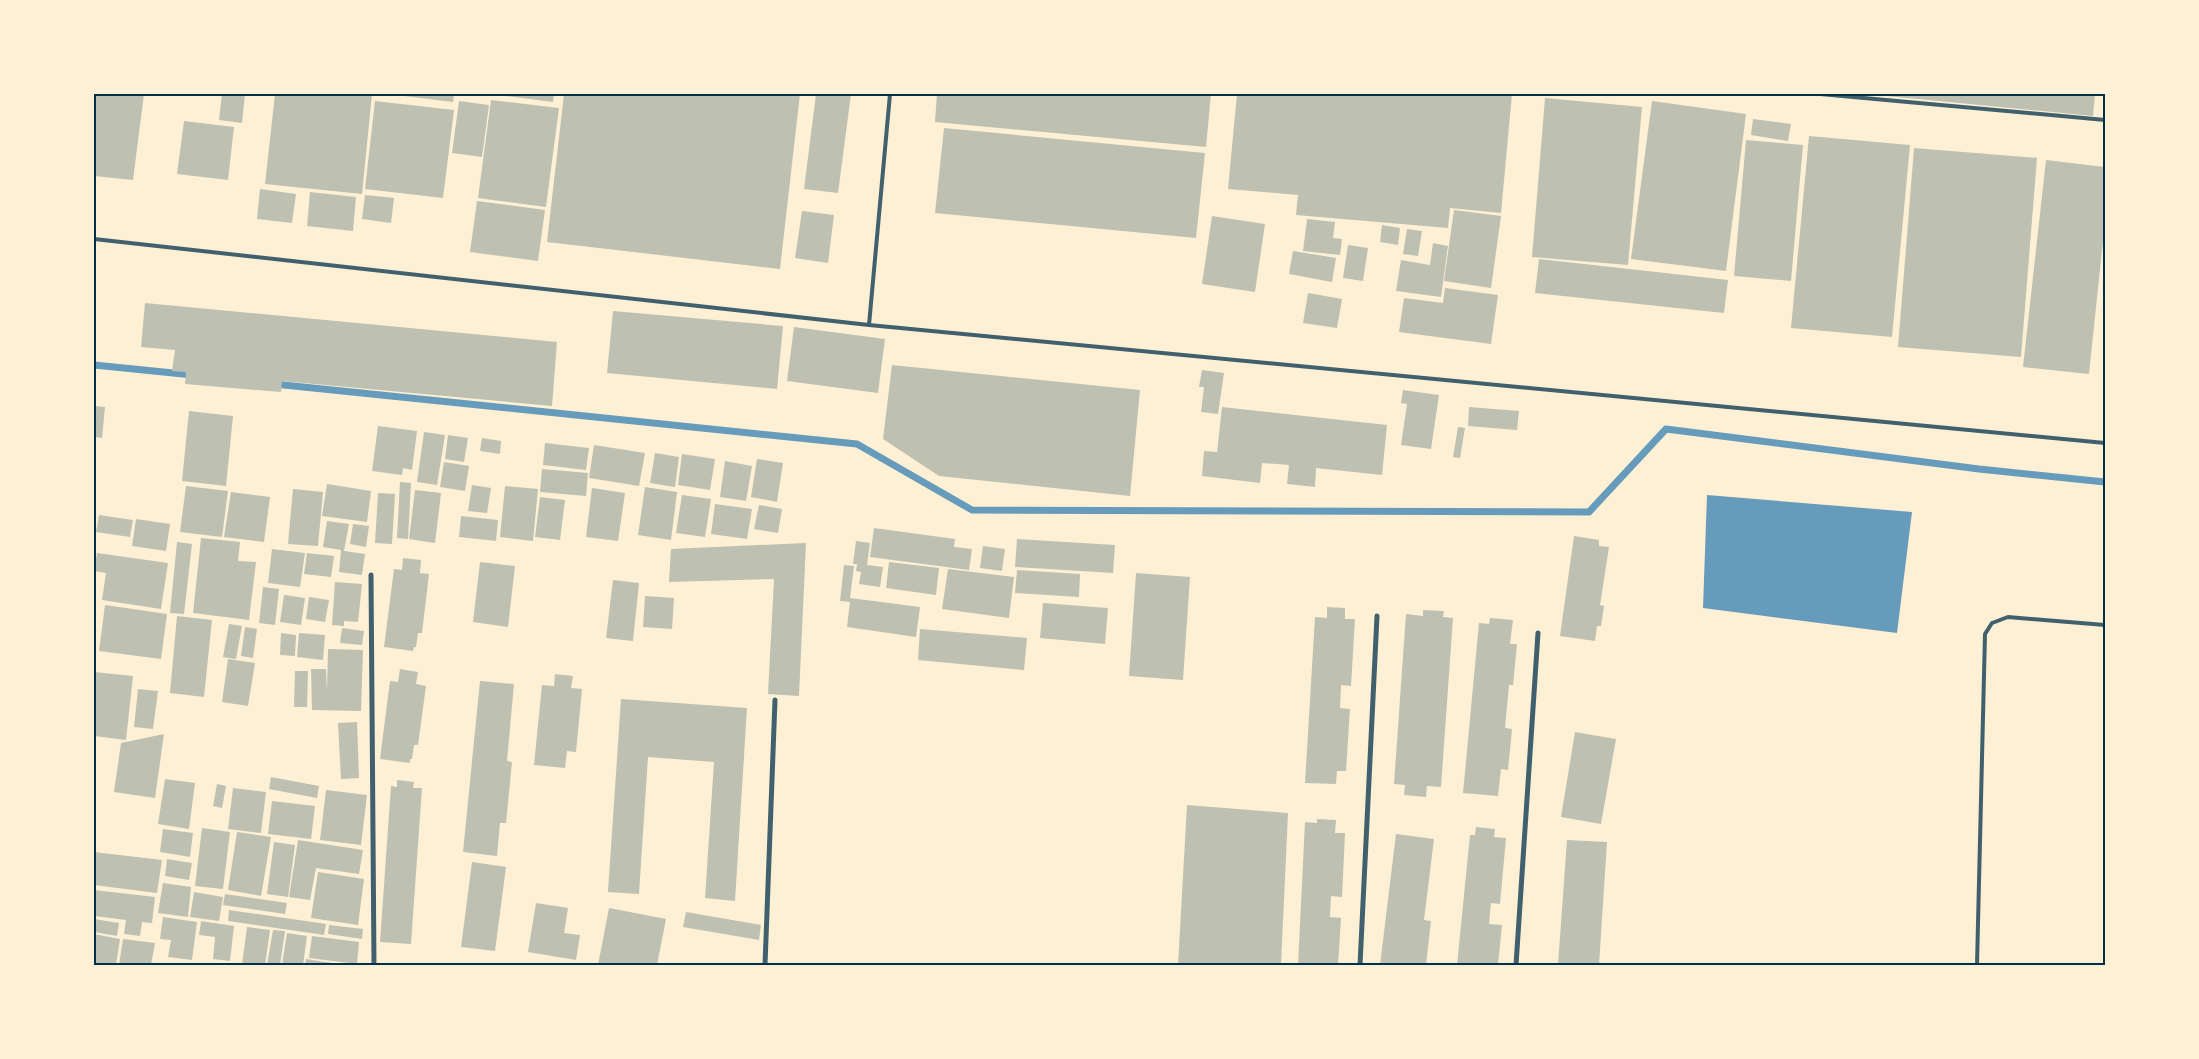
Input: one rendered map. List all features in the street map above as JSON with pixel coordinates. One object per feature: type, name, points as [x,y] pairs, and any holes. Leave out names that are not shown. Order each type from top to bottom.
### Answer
[{"type":"street","points":[[371,575],[374,965]]},
{"type":"street","points":[[1360,965],[1377,616]]},
{"type":"street","points":[[1516,965],[1538,634]]},
{"type":"street","points":[[765,965],[776,700]]},
{"type":"lane","points":[[869,325],[890,94]]},
{"type":"lane","points":[[1820,94],[2105,120]]},
{"type":"lane","points":[[94,239],[869,325],[2105,443]]},
{"type":"lane","points":[[1977,965],[1986,634],[1992,623],[2008,617],[2105,625]]},
{"type":"water","points":[[1707,495],[1912,512],[1897,633],[1703,608]]},
{"type":"building","points":[[94,94],[144,94],[133,180],[94,176]]},
{"type":"building","points":[[222,94],[245,94],[242,123],[219,120]]},
{"type":"building","points":[[275,94],[372,94],[362,194],[265,184]]},
{"type":"building","points":[[388,94],[454,94],[453,102]]},
{"type":"building","points":[[491,94],[554,94],[553,102]]},
{"type":"building","points":[[564,94],[800,94],[780,269],[547,242]]},
{"type":"building","points":[[816,94],[851,94],[838,193],[804,189]]},
{"type":"building","points":[[937,94],[1211,94],[1206,147],[935,122]]},
{"type":"building","points":[[1237,94],[1512,94],[1501,213],[1450,208],[1448,228],[1296,215],[1298,195],[1228,189]]},
{"type":"building","points":[[1866,94],[2095,94],[2093,116]]},
{"type":"building","points":[[1545,98],[1642,107],[1628,265],[1532,257]]},
{"type":"building","points":[[491,100],[559,108],[546,207],[478,198]]},
{"type":"building","points":[[375,101],[454,110],[443,198],[365,189]]},
{"type":"building","points":[[459,101],[489,105],[482,157],[452,153]]},
{"type":"building","points":[[1652,101],[1746,114],[1726,271],[1631,259]]},
{"type":"building","points":[[1753,119],[1791,124],[1788,141],[1751,135]]},
{"type":"building","points":[[184,121],[234,127],[228,180],[177,174]]},
{"type":"building","points":[[944,128],[1205,153],[1196,238],[935,213]]},
{"type":"building","points":[[1809,136],[1910,145],[1892,337],[1791,328]]},
{"type":"building","points":[[1746,140],[1803,145],[1791,281],[1734,276]]},
{"type":"building","points":[[1914,148],[2037,158],[2021,357],[1898,347]]},
{"type":"building","points":[[2046,160],[2105,167],[2105,222],[2089,374],[2023,367]]},
{"type":"building","points":[[260,189],[296,194],[292,223],[257,219]]},
{"type":"building","points":[[310,192],[356,197],[353,231],[307,226]]},
{"type":"building","points":[[365,195],[394,198],[391,223],[362,219]]},
{"type":"building","points":[[477,201],[545,210],[538,261],[470,252]]},
{"type":"building","points":[[1454,210],[1501,216],[1491,288],[1444,281]]},
{"type":"building","points":[[802,211],[834,215],[828,263],[795,258]]},
{"type":"building","points":[[1212,216],[1265,224],[1255,292],[1202,284]]},
{"type":"building","points":[[1307,219],[1335,222],[1333,238],[1342,239],[1340,255],[1303,251]]},
{"type":"building","points":[[1382,225],[1400,228],[1398,245],[1380,242]]},
{"type":"building","points":[[1407,229],[1422,231],[1418,256],[1403,254]]},
{"type":"building","points":[[1433,243],[1448,246],[1441,297],[1396,291],[1401,260],[1430,265]]},
{"type":"building","points":[[1348,245],[1368,248],[1363,281],[1343,278]]},
{"type":"building","points":[[1293,251],[1336,258],[1332,282],[1289,274]]},
{"type":"building","points":[[1539,259],[1728,280],[1724,313],[1535,293]]},
{"type":"building","points":[[1445,288],[1498,295],[1491,344],[1399,332],[1404,298],[1443,303]]},
{"type":"building","points":[[1308,293],[1342,299],[1337,328],[1303,323]]},
{"type":"building","points":[[145,303],[557,342],[552,406],[282,381],[281,392],[185,384],[186,372],[172,371],[175,350],[141,347]]},
{"type":"building","points":[[613,311],[783,326],[777,389],[607,373]]},
{"type":"building","points":[[794,327],[885,339],[878,393],[787,381]]},
{"type":"building","points":[[892,365],[1140,390],[1130,496],[939,476],[883,439]]},
{"type":"building","points":[[1202,370],[1224,373],[1218,414],[1201,412],[1204,387],[1199,387]]},
{"type":"building","points":[[1403,390],[1439,395],[1431,449],[1401,445],[1407,404],[1401,403]]},
{"type":"building","points":[[94,406],[105,407],[102,438],[94,437]]},
{"type":"building","points":[[1222,407],[1387,425],[1382,475],[1316,468],[1315,487],[1287,484],[1289,465],[1262,463],[1260,483],[1202,476],[1204,451],[1217,452]]},
{"type":"building","points":[[1469,407],[1519,411],[1517,430],[1468,426]]},
{"type":"building","points":[[189,411],[233,416],[226,486],[182,481]]},
{"type":"building","points":[[378,426],[417,431],[412,470],[403,468],[402,475],[372,471]]},
{"type":"building","points":[[1458,427],[1465,428],[1460,458],[1453,457]]},
{"type":"building","points":[[424,432],[445,435],[437,485],[417,482]]},
{"type":"building","points":[[448,435],[468,438],[464,462],[445,459]]},
{"type":"building","points":[[482,438],[501,441],[500,454],[480,451]]},
{"type":"building","points":[[545,443],[589,448],[586,470],[543,465]]},
{"type":"building","points":[[594,445],[645,453],[639,486],[589,478]]},
{"type":"building","points":[[655,453],[679,457],[675,487],[650,483]]},
{"type":"building","points":[[682,454],[715,459],[710,490],[678,485]]},
{"type":"building","points":[[757,459],[783,463],[777,502],[751,497]]},
{"type":"building","points":[[725,461],[752,466],[746,501],[720,497]]},
{"type":"building","points":[[444,462],[469,466],[465,491],[440,487]]},
{"type":"building","points":[[542,469],[588,473],[586,496],[540,492]]},
{"type":"building","points":[[400,482],[411,483],[408,539],[397,538]]},
{"type":"building","points":[[327,484],[371,491],[367,522],[322,516]]},
{"type":"building","points":[[472,485],[491,488],[487,513],[468,511]]},
{"type":"building","points":[[186,486],[228,491],[222,537],[180,532]]},
{"type":"building","points":[[505,486],[538,489],[533,541],[500,537]]},
{"type":"building","points":[[645,487],[677,492],[671,540],[638,535]]},
{"type":"building","points":[[592,488],[625,493],[618,541],[586,537]]},
{"type":"building","points":[[293,489],[323,492],[318,546],[288,544]]},
{"type":"building","points":[[415,490],[441,493],[435,543],[409,539]]},
{"type":"building","points":[[231,492],[270,497],[264,542],[224,537]]},
{"type":"building","points":[[378,493],[395,494],[392,544],[375,543]]},
{"type":"building","points":[[682,495],[711,499],[705,537],[676,533]]},
{"type":"building","points":[[540,497],[565,500],[560,540],[535,537]]},
{"type":"building","points":[[715,504],[752,509],[747,539],[711,534]]},
{"type":"building","points":[[759,505],[782,509],[778,533],[754,529]]},
{"type":"building","points":[[99,515],[133,520],[130,537],[96,532]]},
{"type":"building","points":[[461,516],[498,520],[496,541],[459,537]]},
{"type":"building","points":[[136,519],[170,524],[166,551],[132,546]]},
{"type":"building","points":[[327,521],[349,524],[344,551],[365,554],[362,575],[339,572],[341,550],[323,547]]},
{"type":"building","points":[[353,524],[369,526],[366,547],[350,544]]},
{"type":"building","points":[[874,528],[955,539],[954,547],[972,549],[969,570],[870,557]]},
{"type":"building","points":[[1574,536],[1599,540],[1599,546],[1609,547],[1600,605],[1604,606],[1601,626],[1597,626],[1595,641],[1560,636]]},
{"type":"building","points":[[201,538],[240,542],[238,561],[256,562],[249,620],[193,613]]},
{"type":"building","points":[[1017,539],[1115,545],[1113,573],[1015,567]]},
{"type":"building","points":[[856,541],[870,543],[867,565],[883,567],[880,587],[859,584],[861,572],[856,571],[857,564],[853,564]]},
{"type":"building","points":[[177,542],[192,544],[184,614],[170,613]]},
{"type":"building","points":[[806,543],[799,696],[768,694],[774,579],[669,582],[671,549]]},
{"type":"building","points":[[983,546],[1005,549],[1002,571],[980,568]]},
{"type":"building","points":[[272,549],[305,553],[300,587],[268,583]]},
{"type":"building","points":[[97,553],[168,563],[161,609],[102,600],[106,573],[94,571]]},
{"type":"building","points":[[307,553],[334,556],[331,577],[304,574]]},
{"type":"building","points":[[403,558],[421,560],[420,573],[429,574],[422,633],[418,633],[416,647],[414,647],[413,651],[384,647],[394,569],[402,570]]},
{"type":"building","points":[[480,562],[515,566],[508,627],[473,622]]},
{"type":"building","points":[[889,562],[939,568],[936,595],[886,588]]},
{"type":"building","points":[[844,565],[854,566],[850,598],[920,607],[916,637],[847,627],[850,602],[840,601]]},
{"type":"building","points":[[948,569],[1014,577],[1009,618],[942,609]]},
{"type":"building","points":[[1017,570],[1080,574],[1079,597],[1015,593]]},
{"type":"building","points":[[1136,573],[1190,577],[1183,680],[1129,676]]},
{"type":"building","points":[[613,580],[639,583],[633,641],[606,638]]},
{"type":"building","points":[[335,582],[362,584],[358,622],[344,621],[344,626],[332,625]]},
{"type":"building","points":[[263,587],[279,589],[275,625],[259,623]]},
{"type":"building","points":[[284,595],[305,598],[301,625],[280,622]]},
{"type":"building","points":[[645,596],[674,598],[672,629],[643,627]]},
{"type":"building","points":[[309,597],[329,600],[325,622],[306,619]]},
{"type":"building","points":[[1043,603],[1108,608],[1105,644],[1040,638]]},
{"type":"building","points":[[105,605],[167,614],[161,659],[99,651]]},
{"type":"building","points":[[1327,607],[1345,608],[1345,619],[1355,619],[1351,686],[1341,685],[1340,708],[1350,709],[1346,771],[1337,771],[1336,784],[1305,783],[1315,617],[1327,618]]},
{"type":"building","points":[[1423,610],[1444,611],[1443,617],[1453,618],[1441,787],[1427,786],[1426,797],[1404,795],[1405,785],[1394,784],[1406,614],[1423,616]]},
{"type":"building","points":[[177,616],[212,620],[204,697],[170,693]]},
{"type":"building","points":[[1490,618],[1513,620],[1510,644],[1517,644],[1513,685],[1509,685],[1505,728],[1512,729],[1508,770],[1501,769],[1498,796],[1463,793],[1479,623],[1489,624]]},
{"type":"building","points":[[229,624],[242,626],[236,659],[223,657]]},
{"type":"building","points":[[245,627],[257,629],[253,658],[241,656]]},
{"type":"building","points":[[342,628],[364,631],[362,645],[340,643]]},
{"type":"building","points":[[920,629],[1027,638],[1024,670],[918,660]]},
{"type":"building","points":[[281,633],[296,635],[295,656],[280,655]]},
{"type":"building","points":[[299,633],[325,635],[323,660],[297,657]]},
{"type":"building","points":[[328,649],[363,650],[361,711],[312,710],[311,669],[326,669],[327,692]]},
{"type":"building","points":[[228,659],[255,663],[248,706],[222,702]]},
{"type":"building","points":[[400,669],[418,672],[416,684],[426,686],[418,745],[414,745],[410,763],[380,759],[390,681],[398,682]]},
{"type":"building","points":[[295,671],[308,671],[307,707],[294,707]]},
{"type":"building","points":[[94,672],[133,676],[126,740],[94,736]]},
{"type":"building","points":[[555,674],[573,676],[571,688],[582,689],[576,752],[567,751],[565,768],[534,765],[542,685],[554,686]]},
{"type":"building","points":[[480,681],[514,684],[507,761],[512,762],[506,823],[500,823],[497,856],[463,852]]},
{"type":"building","points":[[138,689],[158,691],[153,729],[134,727]]},
{"type":"building","points":[[621,699],[747,708],[735,901],[705,898],[714,762],[648,757],[639,894],[608,892]]},
{"type":"building","points":[[357,722],[359,778],[341,779],[338,723]]},
{"type":"building","points":[[1575,732],[1616,739],[1601,824],[1561,817]]},
{"type":"building","points":[[164,734],[155,798],[114,792],[121,743]]},
{"type":"building","points":[[271,777],[319,786],[317,798],[269,789]]},
{"type":"building","points":[[165,779],[195,783],[189,829],[158,824]]},
{"type":"building","points":[[397,780],[414,782],[413,788],[422,788],[411,944],[380,942],[391,786],[397,787]]},
{"type":"building","points":[[217,784],[226,786],[222,808],[213,806]]},
{"type":"building","points":[[233,788],[266,792],[261,833],[228,829]]},
{"type":"building","points":[[326,790],[367,795],[361,845],[320,840]]},
{"type":"building","points":[[272,801],[315,806],[311,839],[268,834]]},
{"type":"building","points":[[1187,805],[1288,813],[1281,965],[1178,965]]},
{"type":"building","points":[[1317,819],[1336,820],[1335,833],[1345,833],[1342,897],[1331,896],[1330,917],[1341,918],[1338,965],[1298,965],[1305,822],[1317,823]]},
{"type":"building","points":[[1476,827],[1495,829],[1494,837],[1506,838],[1500,904],[1491,903],[1489,924],[1502,925],[1498,965],[1457,965],[1470,835],[1475,835]]},
{"type":"building","points":[[202,828],[230,832],[223,889],[195,886]]},
{"type":"building","points":[[163,829],[193,833],[190,857],[160,852]]},
{"type":"building","points":[[237,832],[271,837],[261,896],[228,890]]},
{"type":"building","points":[[1396,834],[1434,839],[1424,920],[1431,921],[1426,965],[1380,965]]},
{"type":"building","points":[[298,840],[363,850],[359,874],[316,868],[310,900],[289,897]]},
{"type":"building","points":[[1567,840],[1607,842],[1599,965],[1558,965]]},
{"type":"building","points":[[274,842],[295,845],[288,897],[267,894]]},
{"type":"building","points":[[94,852],[162,860],[157,893],[94,885]]},
{"type":"building","points":[[167,859],[192,863],[189,880],[165,876]]},
{"type":"building","points":[[472,862],[506,867],[495,951],[461,947]]},
{"type":"building","points":[[318,872],[364,879],[358,925],[311,918]]},
{"type":"building","points":[[163,883],[191,887],[188,917],[158,913]]},
{"type":"building","points":[[94,890],[155,897],[152,923],[142,922],[140,936],[124,934],[126,920],[94,916]]},
{"type":"building","points":[[194,892],[223,897],[219,921],[190,917]]},
{"type":"building","points":[[225,894],[287,903],[285,914],[223,905]]},
{"type":"building","points":[[536,903],[568,908],[564,933],[580,935],[576,960],[528,952]]},
{"type":"building","points":[[609,908],[666,919],[657,965],[598,965]]},
{"type":"building","points":[[229,910],[326,924],[324,935],[228,921]]},
{"type":"building","points":[[686,912],[761,925],[759,940],[683,927]]},
{"type":"building","points":[[163,917],[197,922],[192,960],[168,957],[171,940],[160,939]]},
{"type":"building","points":[[94,919],[119,923],[117,936],[94,932]]},
{"type":"building","points":[[201,921],[234,926],[230,961],[213,959],[215,937],[199,935]]},
{"type":"building","points":[[329,925],[363,929],[362,939],[328,934]]},
{"type":"building","points":[[247,927],[270,930],[265,965],[242,965]]},
{"type":"building","points":[[273,930],[285,931],[280,965],[267,965]]},
{"type":"building","points":[[287,933],[307,936],[303,965],[282,965]]},
{"type":"building","points":[[94,934],[120,939],[116,965],[94,965]]},
{"type":"building","points":[[312,936],[359,942],[357,964],[309,958]]},
{"type":"building","points":[[123,939],[155,943],[151,965],[119,965]]},
{"type":"building","points":[[306,959],[339,964],[339,965],[305,965]]},
{"type":"waterway","points":[[94,365],[193,375]]},
{"type":"waterway","points":[[274,384],[857,444],[972,510],[1589,512],[1666,429],[1979,469],[2105,482]]}]
